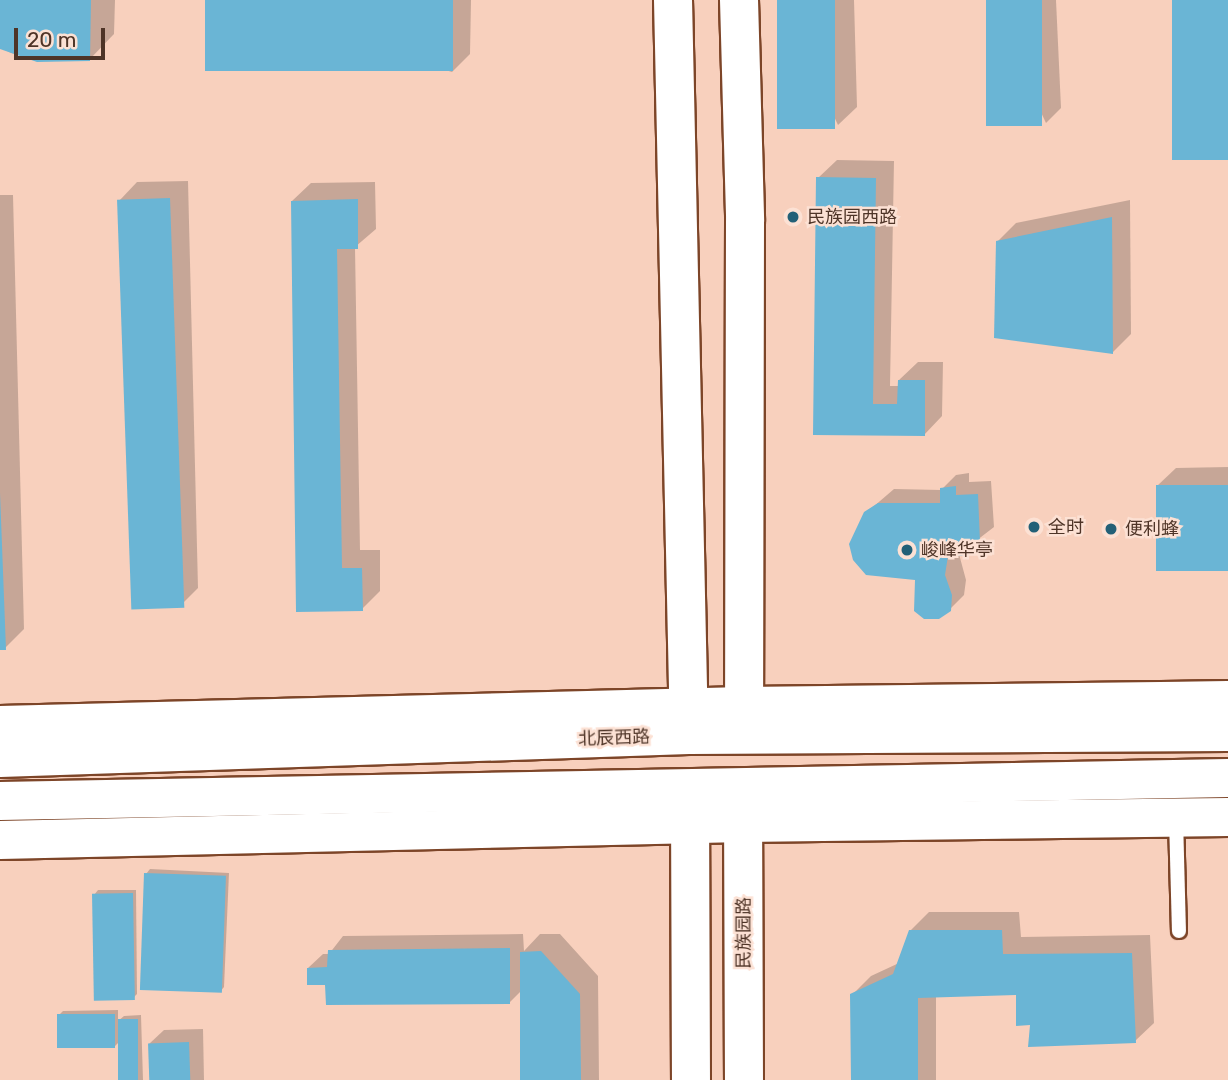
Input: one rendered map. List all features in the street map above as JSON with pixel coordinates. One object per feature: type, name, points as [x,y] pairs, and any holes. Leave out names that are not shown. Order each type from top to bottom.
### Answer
[{"type":"main road","points":[[673,0],[689,721],[691,1080]]},
{"type":"main road","points":[[739,0],[744,221],[744,720]]},
{"type":"main road","name":"北辰西路","points":[[0,725],[744,720],[1228,700]]},
{"type":"main road","points":[[1130,702],[1228,732]]},
{"type":"main road","name":"北辰西路","points":[[744,720],[1228,732]]},
{"type":"main road","name":"民族园路","points":[[744,720],[744,1080]]},
{"type":"main road","name":"北辰西路","points":[[0,758],[689,721]]},
{"type":"main road","points":[[0,840],[743,824],[1176,798],[1228,778]]},
{"type":"main road","points":[[0,801],[743,786],[1176,798],[1228,817]]},
{"type":"lane","points":[[1176,798],[1180,931]]},
{"type":"building","points":[[0,0],[91,0],[90,61],[37,62],[0,49]]},
{"type":"building","points":[[205,0],[453,0],[453,71],[205,71]]},
{"type":"building","points":[[777,0],[835,0],[835,129],[777,129]]},
{"type":"building","points":[[986,0],[1042,0],[1042,126],[986,126]]},
{"type":"building","points":[[1172,0],[1228,0],[1228,160],[1172,160]]},
{"type":"building","points":[[816,177],[876,178],[873,404],[897,404],[898,380],[925,380],[925,436],[813,435]]},
{"type":"building","points":[[170,198],[184,608],[131,610],[117,200]]},
{"type":"building","points":[[358,199],[358,249],[337,249],[342,568],[362,568],[363,611],[296,612],[291,201]]},
{"type":"building","points":[[1112,217],[1113,354],[994,338],[996,241]]},
{"type":"building","points":[[1156,485],[1228,485],[1228,571],[1156,571]]},
{"type":"building","name":"峻峰华亭","points":[[956,486],[956,495],[978,494],[980,542],[965,545],[963,556],[948,556],[945,575],[952,595],[951,611],[939,619],[924,619],[914,611],[915,580],[866,575],[853,560],[849,544],[864,512],[878,503],[940,503],[940,488]]},
{"type":"building","points":[[0,493],[6,650],[0,650]]},
{"type":"building","points":[[144,873],[226,876],[222,993],[140,990]]},
{"type":"building","points":[[133,893],[135,1000],[94,1001],[92,894]]},
{"type":"building","points":[[909,930],[1002,930],[1003,954],[1132,953],[1136,1043],[1028,1047],[1030,1025],[1016,1026],[1016,995],[918,998],[918,1080],[851,1080],[850,994],[893,974]]},
{"type":"building","points":[[510,948],[510,1004],[326,1005],[325,985],[307,985],[307,968],[327,967],[328,950]]},
{"type":"building","points":[[541,951],[580,994],[581,1080],[520,1080],[520,952]]},
{"type":"building","points":[[57,1014],[115,1014],[115,1048],[57,1048]]},
{"type":"building","points":[[118,1019],[138,1019],[138,1080],[118,1080]]},
{"type":"building","points":[[189,1042],[190,1080],[149,1080],[148,1043]]},
{"type":"place","name":"民族园西路","points":[[793,217]]},
{"type":"place","name":"全时","points":[[1034,527]]},
{"type":"place","name":"便利蜂","points":[[1111,529]]},
{"type":"place","name":"峻峰华亭","points":[[907,550]]}]
